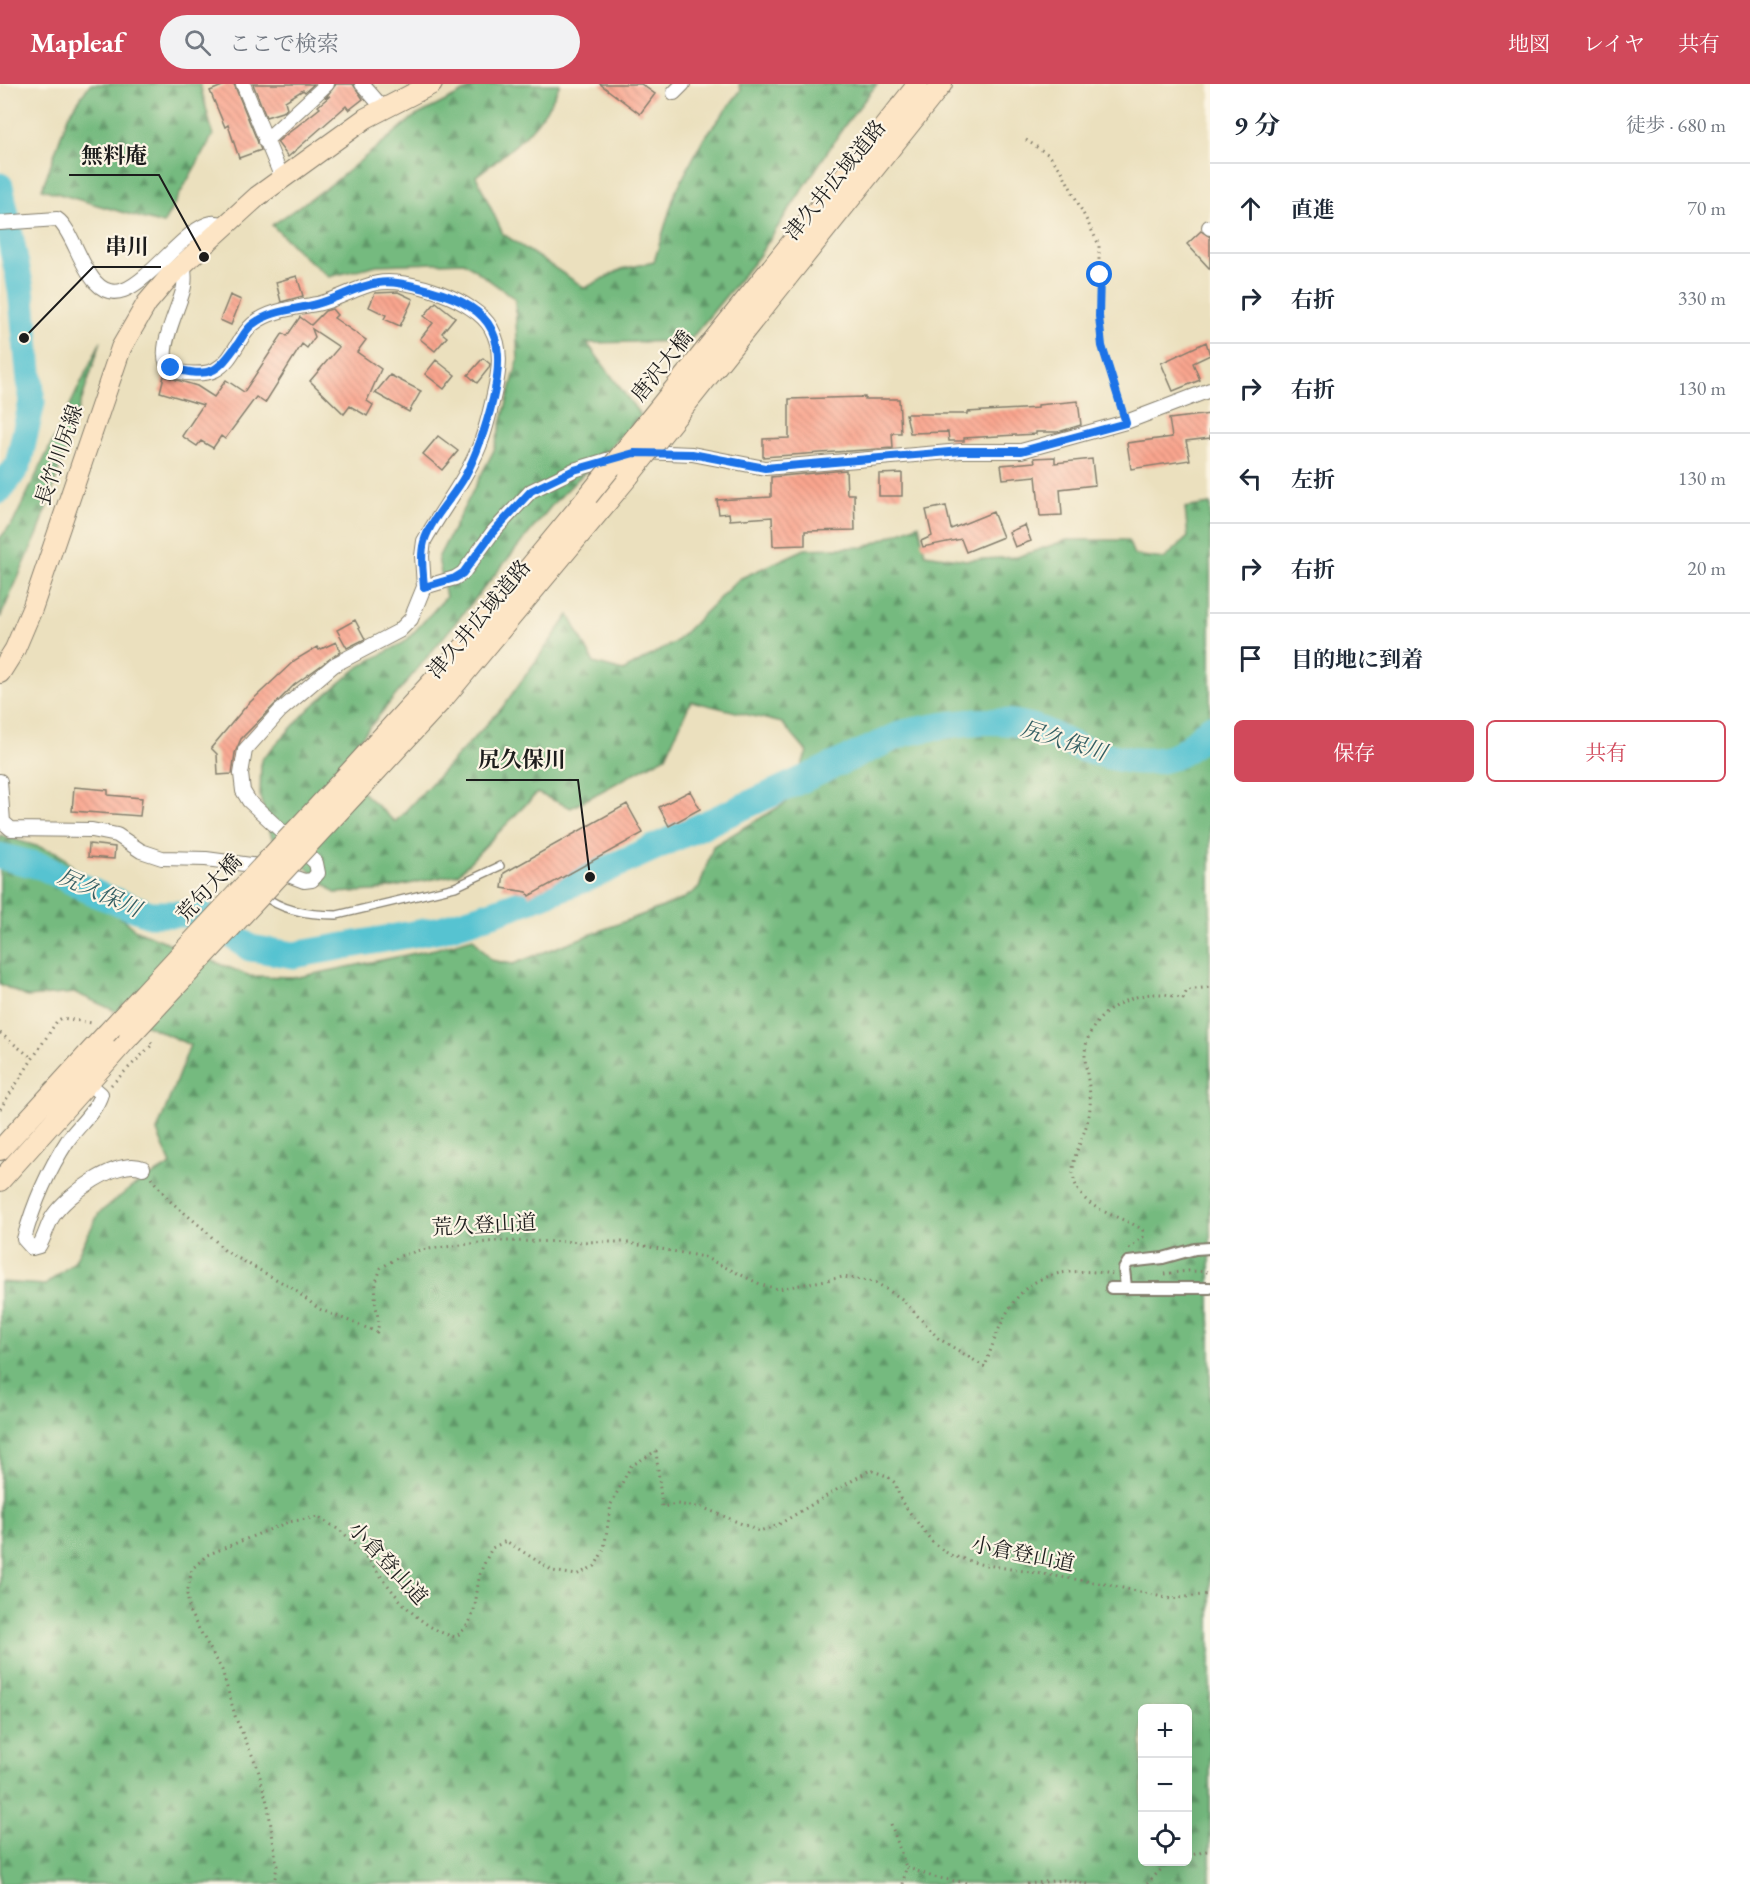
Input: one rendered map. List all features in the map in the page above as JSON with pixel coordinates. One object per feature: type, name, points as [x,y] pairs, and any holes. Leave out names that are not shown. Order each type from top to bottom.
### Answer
[{"type":"main road","points":[[226,225],[282,178],[383,108],[432,84]]},
{"type":"main road","name":"津久井広域道路","points":[[779,273],[918,84]]},
{"type":"main road","name":"津久井広域道路","points":[[779,273],[942,84]]},
{"type":"main road","name":"長竹川尻線","points":[[0,673],[15,648],[32,609],[121,348],[147,303],[183,264],[226,225]]},
{"type":"main road","name":"唐沢大橋","points":[[629,476],[779,273]]},
{"type":"main road","name":"唐沢大橋","points":[[588,496],[779,273]]},
{"type":"main road","name":"津久井広域道路","points":[[354,782],[516,614],[629,476]]},
{"type":"main road","name":"津久井広域道路","points":[[354,782],[588,496]]},
{"type":"main road","name":"荒句大橋","points":[[100,1029],[354,782]]},
{"type":"main road","name":"荒句大橋","points":[[94,1088],[129,1037],[354,782]]},
{"type":"main road","points":[[0,1150],[100,1029]]},
{"type":"main road","points":[[0,1181],[94,1088]]},
{"type":"street","points":[[243,84],[282,178]]},
{"type":"street","points":[[265,141],[327,84]]},
{"type":"street","points":[[362,84],[383,108]]},
{"type":"street","points":[[0,223],[57,219],[64,223],[73,238],[87,273],[107,289],[120,291],[135,285],[190,236],[212,223],[226,225]]},
{"type":"street","points":[[0,781],[3,822],[11,829],[68,829],[112,833],[151,856],[267,867],[304,881],[316,876],[318,869],[316,863],[249,801],[243,791],[241,774],[245,750],[280,711],[334,665],[399,631],[411,619],[424,587],[422,556],[424,541],[472,461],[489,417],[497,381],[499,347],[489,324],[476,311],[444,295],[409,285],[381,282],[354,289],[324,302],[268,316],[253,324],[219,368],[202,373],[171,368],[166,362],[165,352],[171,322],[184,289],[183,264]]},
{"type":"street","points":[[424,587],[455,578],[463,573],[493,532],[531,491],[574,470],[634,453],[692,454],[765,468],[961,451],[1022,451],[1126,423],[1210,390]]},
{"type":"street","points":[[94,1088],[98,1104],[66,1143],[43,1187],[24,1239],[27,1245],[33,1248],[39,1246],[51,1218],[63,1203],[82,1189],[119,1167],[129,1164],[143,1168]]},
{"type":"street","points":[[1126,1287],[1118,1275],[1128,1262],[1163,1258],[1195,1249],[1210,1248]]},
{"type":"street","points":[[1110,1288],[1210,1288]]},
{"type":"lane","points":[[240,863],[255,887],[266,897],[282,907],[320,915],[337,915],[455,887],[500,866]]},
{"type":"path","points":[[1026,140],[1049,155],[1062,171],[1099,245],[1099,316],[1102,346],[1126,423]]},
{"type":"path","points":[[1124,1253],[1143,1237],[1143,1230],[1101,1210],[1081,1194],[1073,1176],[1074,1158],[1089,1115],[1090,1080],[1085,1057],[1087,1042],[1092,1029],[1107,1011],[1124,1002],[1140,996],[1162,993],[1183,999],[1187,990],[1210,987]]},
{"type":"path","points":[[0,1109],[57,1021],[62,1018],[100,1029]]},
{"type":"path","points":[[0,1033],[32,1058]]},
{"type":"path","points":[[94,1088],[153,1044]]},
{"type":"path","name":"荒久登山道","points":[[143,1168],[170,1201],[206,1230],[225,1251],[292,1288],[319,1309],[377,1332],[379,1323],[375,1301],[376,1282],[381,1268],[400,1256],[420,1250],[495,1241],[623,1242],[704,1257],[762,1285],[778,1289],[843,1277],[875,1282],[902,1299],[938,1338],[985,1367],[998,1328],[1013,1301],[1038,1278],[1081,1269],[1118,1275]]},
{"type":"path","points":[[1161,1274],[1188,1271],[1210,1272]]},
{"type":"path","name":"小倉登山道","points":[[274,1884],[277,1866],[268,1806],[257,1766],[236,1719],[222,1670],[190,1613],[187,1594],[192,1569],[207,1555],[288,1522],[318,1517],[342,1533],[406,1609],[438,1633],[455,1637],[467,1630],[476,1606],[480,1573],[492,1548],[506,1541],[553,1571],[576,1575],[595,1566],[604,1549],[611,1504],[631,1466],[656,1451],[662,1507],[677,1504],[704,1508],[759,1531],[776,1526],[870,1470],[887,1476],[895,1483],[902,1501],[933,1543],[950,1555],[980,1564],[1105,1584],[1171,1599],[1210,1594]]},
{"type":"path","points":[[891,1824],[906,1867],[903,1884]]},
{"type":"path","points":[[1192,1855],[1210,1850]]},
{"type":"path","points":[[1147,1884],[1164,1866]]},
{"type":"path","points":[[906,1867],[933,1876],[973,1884]]},
{"type":"path","points":[[1025,1884],[1063,1880],[1088,1884]]},
{"type":"green space","points":[[90,84],[200,84],[213,135],[163,224],[42,189],[68,116]]},
{"type":"green space","points":[[479,84],[560,84],[544,113],[525,136],[476,176],[503,234],[585,288],[622,269],[654,262],[675,193],[702,141],[741,90],[739,84],[877,84],[845,125],[758,257],[689,341],[587,343],[641,416],[553,504],[336,768],[395,822],[502,708],[569,615],[594,663],[623,671],[675,642],[739,579],[805,549],[865,547],[919,524],[925,554],[966,560],[1017,557],[1067,540],[1128,540],[1134,555],[1164,559],[1188,537],[1185,508],[1210,504],[1210,1884],[0,1884],[0,1282],[45,1285],[74,1262],[99,1213],[132,1187],[171,1165],[157,1131],[190,1045],[76,993],[27,997],[0,984],[0,835],[59,853],[134,929],[250,976],[299,977],[435,949],[473,938],[491,960],[513,964],[681,900],[699,888],[713,846],[786,803],[807,752],[782,723],[691,701],[666,756],[571,808],[537,793],[458,874],[374,891],[335,893],[272,838],[260,797],[261,760],[310,708],[360,666],[405,642],[446,597],[438,558],[494,450],[518,361],[515,299],[464,262],[377,265],[329,277],[301,254],[272,225],[333,183],[414,117]]},
{"type":"green space","points":[[101,341],[39,531],[0,618],[0,538],[14,521]]},
{"type":"building","points":[[227,84],[234,84],[261,150],[239,158],[228,125],[225,127],[210,91]]},
{"type":"building","points":[[253,84],[314,84],[305,92],[303,90],[285,101],[287,108],[285,111],[266,117]]},
{"type":"building","points":[[336,84],[353,84],[363,99],[349,110],[346,106],[288,157],[277,142],[320,108],[318,106],[330,96],[326,97]]},
{"type":"building","points":[[600,84],[641,84],[655,94],[640,114]]},
{"type":"building","points":[[1201,231],[1210,237],[1210,269],[1187,244]]},
{"type":"building","points":[[297,276],[303,296],[281,302],[276,282]]},
{"type":"building","points":[[398,292],[413,299],[400,326],[384,319],[386,315],[369,307],[375,293]]},
{"type":"building","points":[[230,295],[241,300],[231,325],[220,320]]},
{"type":"building","points":[[436,302],[455,317],[442,333],[447,337],[435,351],[420,339],[433,323],[424,316]]},
{"type":"building","points":[[332,309],[337,315],[334,318],[366,340],[357,352],[381,369],[367,401],[373,405],[367,416],[350,406],[344,414],[310,381],[339,347],[312,329],[315,337],[307,348],[302,344],[265,403],[256,397],[225,439],[221,436],[213,448],[201,441],[197,446],[182,436],[203,405],[160,392],[164,376],[197,386],[214,397],[226,380],[244,392],[283,333],[287,336],[300,317],[311,325],[325,311]]},
{"type":"building","points":[[1206,342],[1210,355],[1193,363],[1200,380],[1173,391],[1161,363]]},
{"type":"building","points":[[483,358],[490,364],[477,383],[468,375]]},
{"type":"building","points":[[436,360],[455,375],[444,389],[425,374]]},
{"type":"building","points":[[390,375],[421,391],[409,412],[375,393]]},
{"type":"building","points":[[865,397],[865,399],[899,399],[901,433],[892,433],[893,448],[763,457],[763,439],[789,438],[789,399]]},
{"type":"building","points":[[1078,401],[1081,425],[1058,432],[964,438],[964,441],[949,441],[948,432],[910,433],[906,414],[967,414],[967,412],[1038,408],[1038,405]]},
{"type":"building","points":[[1210,414],[1210,438],[1186,441],[1190,460],[1131,469],[1127,443],[1172,437],[1169,419]]},
{"type":"building","points":[[438,436],[458,451],[442,470],[423,454]]},
{"type":"building","points":[[1055,457],[1055,463],[1092,459],[1095,485],[1060,489],[1062,515],[1040,516],[1036,476],[1003,479],[1001,465],[1035,462],[1034,458]]},
{"type":"building","points":[[846,470],[847,494],[854,494],[855,530],[805,531],[805,545],[773,546],[772,517],[730,520],[729,513],[719,514],[717,500],[771,497],[771,477]]},
{"type":"building","points":[[902,473],[902,496],[879,496],[879,474]]},
{"type":"building","points":[[946,506],[951,529],[993,512],[1003,537],[966,552],[961,539],[923,547],[921,541],[932,536],[926,510]]},
{"type":"building","points":[[1025,525],[1031,541],[1015,547],[1009,532]]},
{"type":"building","points":[[355,620],[365,639],[347,648],[337,630]]},
{"type":"building","points":[[336,642],[341,651],[294,685],[241,739],[235,753],[232,774],[218,775],[217,754],[211,748],[247,705],[295,660],[317,647],[319,650]]},
{"type":"building","points":[[74,787],[108,790],[108,795],[142,798],[140,816],[72,811]]},
{"type":"building","points":[[690,791],[700,809],[669,826],[659,807]]},
{"type":"building","points":[[627,804],[643,833],[529,896],[527,892],[502,888],[504,873]]},
{"type":"building","points":[[89,844],[115,847],[114,859],[88,857]]},
{"type":"waterway","points":[[0,186],[21,289],[32,402],[18,465],[0,490]]},
{"type":"waterway","name":"尻久保川","points":[[0,856],[43,867],[99,895],[150,914],[202,914],[250,948],[294,955],[441,929],[496,912],[590,877],[904,733],[966,723],[1013,723],[1049,733],[1094,752],[1130,760],[1155,761],[1178,755],[1210,728]]},
{"type":"place","name":"無料庵","points":[[204,257]]},
{"type":"place","name":"串川","points":[[24,338]]},
{"type":"place","name":"尻久保川","points":[[590,877]]},
{"type":"route","points":[[171,368],[191,373],[211,372],[223,365],[253,324],[268,316],[324,302],[354,289],[381,282],[434,291],[476,311],[483,317],[496,337],[499,347],[497,381],[480,446],[464,478],[424,541],[422,556],[424,587],[455,578],[463,573],[493,532],[531,491],[574,470],[634,453],[692,454],[765,468],[961,451],[1022,451],[1126,423],[1102,346],[1099,316],[1100,275]]}]
